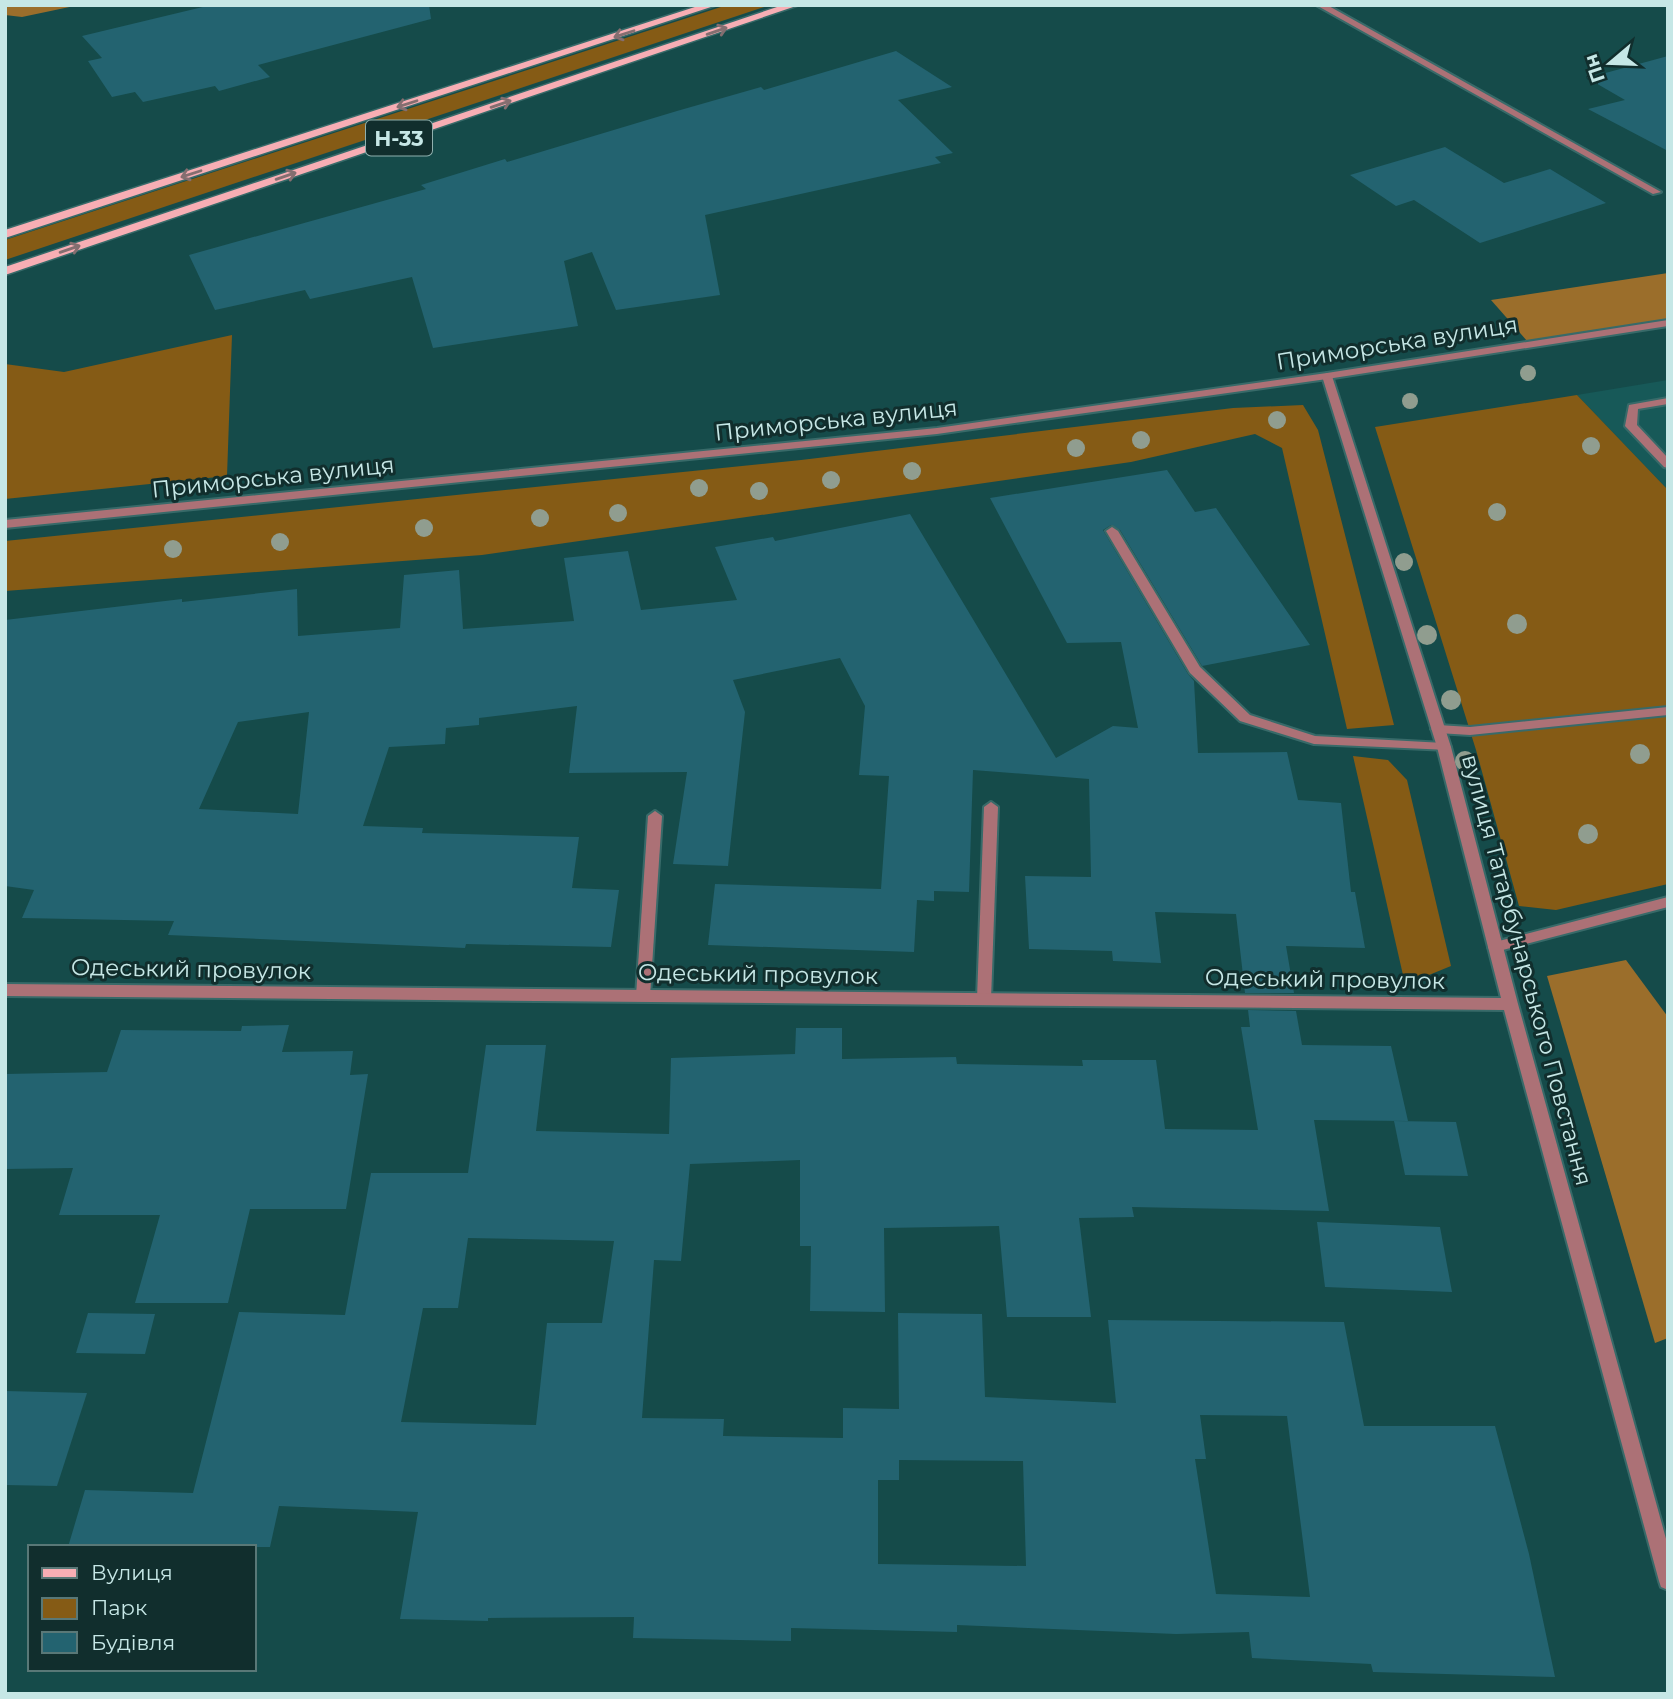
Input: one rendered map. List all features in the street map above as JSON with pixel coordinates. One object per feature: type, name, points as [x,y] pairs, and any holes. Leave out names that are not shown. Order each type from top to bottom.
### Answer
[{"type":"main road","name":"Н-33","points":[[5,234],[712,5]]},
{"type":"main road","name":"Н-33","points":[[5,271],[794,5]]},
{"type":"street","points":[[1320,5],[1656,192]]},
{"type":"street","name":"Приморська вулиця","points":[[5,524],[937,431],[1327,376],[1668,323]]},
{"type":"street","name":"вулиця Татарбунарського Повстання","points":[[1327,376],[1444,747],[1510,1004],[1668,1581]]},
{"type":"street","points":[[1668,401],[1633,407],[1631,426],[1668,465]]},
{"type":"street","points":[[1112,531],[1195,670],[1245,718],[1314,740],[1444,747]]},
{"type":"street","points":[[1438,729],[1470,732],[1668,711]]},
{"type":"street","points":[[984,999],[991,807]]},
{"type":"street","points":[[643,996],[655,816]]},
{"type":"street","points":[[1495,947],[1668,902]]},
{"type":"street","name":"Одеський провулок","points":[[5,990],[1510,1004]]},
{"type":"shaded area","points":[[5,5],[79,5],[22,17],[5,15]]},
{"type":"shaded area","points":[[1668,273],[1668,319],[1528,342],[1491,300]]},
{"type":"shaded area","points":[[1668,380],[1668,490],[1577,395]]},
{"type":"shaded area","points":[[1626,960],[1668,1017],[1668,1338],[1655,1343],[1547,976]]},
{"type":"green space","points":[[727,5],[770,5],[5,260],[5,240]]},
{"type":"green space","points":[[232,335],[227,476],[5,499],[5,364],[64,372]]},
{"type":"green space","points":[[1577,395],[1668,490],[1668,884],[1556,910],[1519,906],[1476,750],[1375,427]]},
{"type":"green space","points":[[1303,405],[1318,430],[1394,725],[1347,729],[1282,448],[1255,434],[1131,462],[482,555],[5,591],[5,541],[801,460],[1233,408]]},
{"type":"green space","points":[[1353,756],[1388,760],[1407,780],[1451,966],[1424,977],[1403,975]]},
{"type":"building","points":[[211,5],[429,5],[431,19],[258,65],[270,77],[219,91],[215,86],[143,102],[135,92],[112,97],[88,61],[102,58],[82,36]]},
{"type":"building","points":[[896,51],[952,87],[898,100],[953,153],[935,157],[941,163],[705,215],[720,295],[616,310],[592,252],[564,261],[578,326],[433,348],[412,277],[310,299],[305,290],[215,310],[189,255],[426,189],[421,185],[505,159],[507,162],[761,87],[764,90]]},
{"type":"building","points":[[1668,56],[1668,151],[1588,109],[1625,100],[1587,78]]},
{"type":"building","points":[[1445,147],[1504,183],[1550,169],[1606,203],[1480,243],[1414,200],[1396,206],[1350,175]]},
{"type":"building","points":[[1167,470],[1195,512],[1216,508],[1310,645],[1202,666],[1120,530],[1111,525],[1103,530],[1194,681],[1198,753],[1287,752],[1298,800],[1341,803],[1351,892],[1355,892],[1365,948],[1286,946],[1294,993],[1245,993],[1236,914],[1155,912],[1161,963],[1113,961],[1112,951],[1029,949],[1025,876],[1091,877],[1089,779],[973,770],[969,892],[934,891],[934,901],[917,900],[914,952],[708,945],[715,884],[881,889],[889,776],[859,775],[865,706],[840,658],[733,680],[745,712],[728,866],[673,864],[687,772],[569,773],[577,706],[479,718],[479,725],[446,728],[445,744],[389,747],[363,826],[423,828],[422,833],[579,837],[572,888],[619,890],[611,947],[466,944],[465,948],[168,935],[174,921],[22,918],[34,890],[5,886],[5,620],[182,599],[182,602],[297,589],[298,636],[400,628],[404,575],[459,570],[463,629],[574,621],[564,558],[628,551],[641,610],[737,600],[715,547],[773,537],[775,541],[910,514],[1056,758],[1113,726],[1138,728],[1121,642],[1067,643],[990,498]],"holes":[[[309,712],[298,814],[199,809],[238,722]]]},
{"type":"building","points":[[1248,1010],[1296,1011],[1302,1045],[1391,1046],[1408,1121],[1314,1120],[1329,1211],[1132,1207],[1134,1217],[1079,1218],[1091,1317],[1007,1317],[999,1226],[884,1228],[885,1312],[810,1311],[811,1246],[800,1246],[800,1160],[690,1164],[681,1261],[654,1260],[642,1418],[724,1419],[723,1436],[843,1438],[843,1408],[899,1409],[898,1313],[982,1314],[985,1397],[1116,1403],[1108,1320],[1344,1322],[1364,1426],[1495,1426],[1529,1554],[1555,1677],[1373,1672],[1371,1664],[1252,1658],[1249,1632],[1176,1634],[957,1625],[957,1632],[791,1628],[791,1641],[633,1638],[634,1617],[488,1618],[488,1621],[400,1619],[418,1512],[279,1506],[270,1547],[69,1545],[85,1490],[193,1493],[239,1312],[345,1315],[371,1173],[468,1173],[486,1045],[546,1045],[536,1131],[669,1134],[671,1058],[795,1054],[796,1028],[842,1028],[842,1059],[956,1057],[957,1064],[1083,1066],[1082,1060],[1156,1060],[1165,1129],[1258,1130],[1241,1027],[1250,1027]],"holes":[[[468,1238],[614,1241],[602,1323],[547,1323],[536,1425],[401,1422],[423,1308],[458,1308]],[[1200,1415],[1287,1416],[1310,1597],[1216,1594],[1195,1459],[1206,1459]],[[899,1460],[1023,1461],[1026,1566],[878,1564],[878,1480],[899,1480]]]},
{"type":"building","points":[[289,1025],[282,1052],[353,1051],[350,1075],[368,1074],[346,1209],[250,1209],[228,1303],[135,1303],[160,1215],[59,1215],[73,1168],[5,1169],[5,1074],[107,1072],[121,1030],[241,1031],[242,1026]]},
{"type":"building","points":[[1394,1121],[1456,1122],[1468,1176],[1405,1175]]},
{"type":"building","points":[[1317,1222],[1440,1227],[1452,1292],[1325,1287]]},
{"type":"building","points":[[88,1313],[155,1314],[145,1354],[76,1353]]},
{"type":"building","points":[[5,1391],[87,1393],[57,1486],[5,1485]]}]
